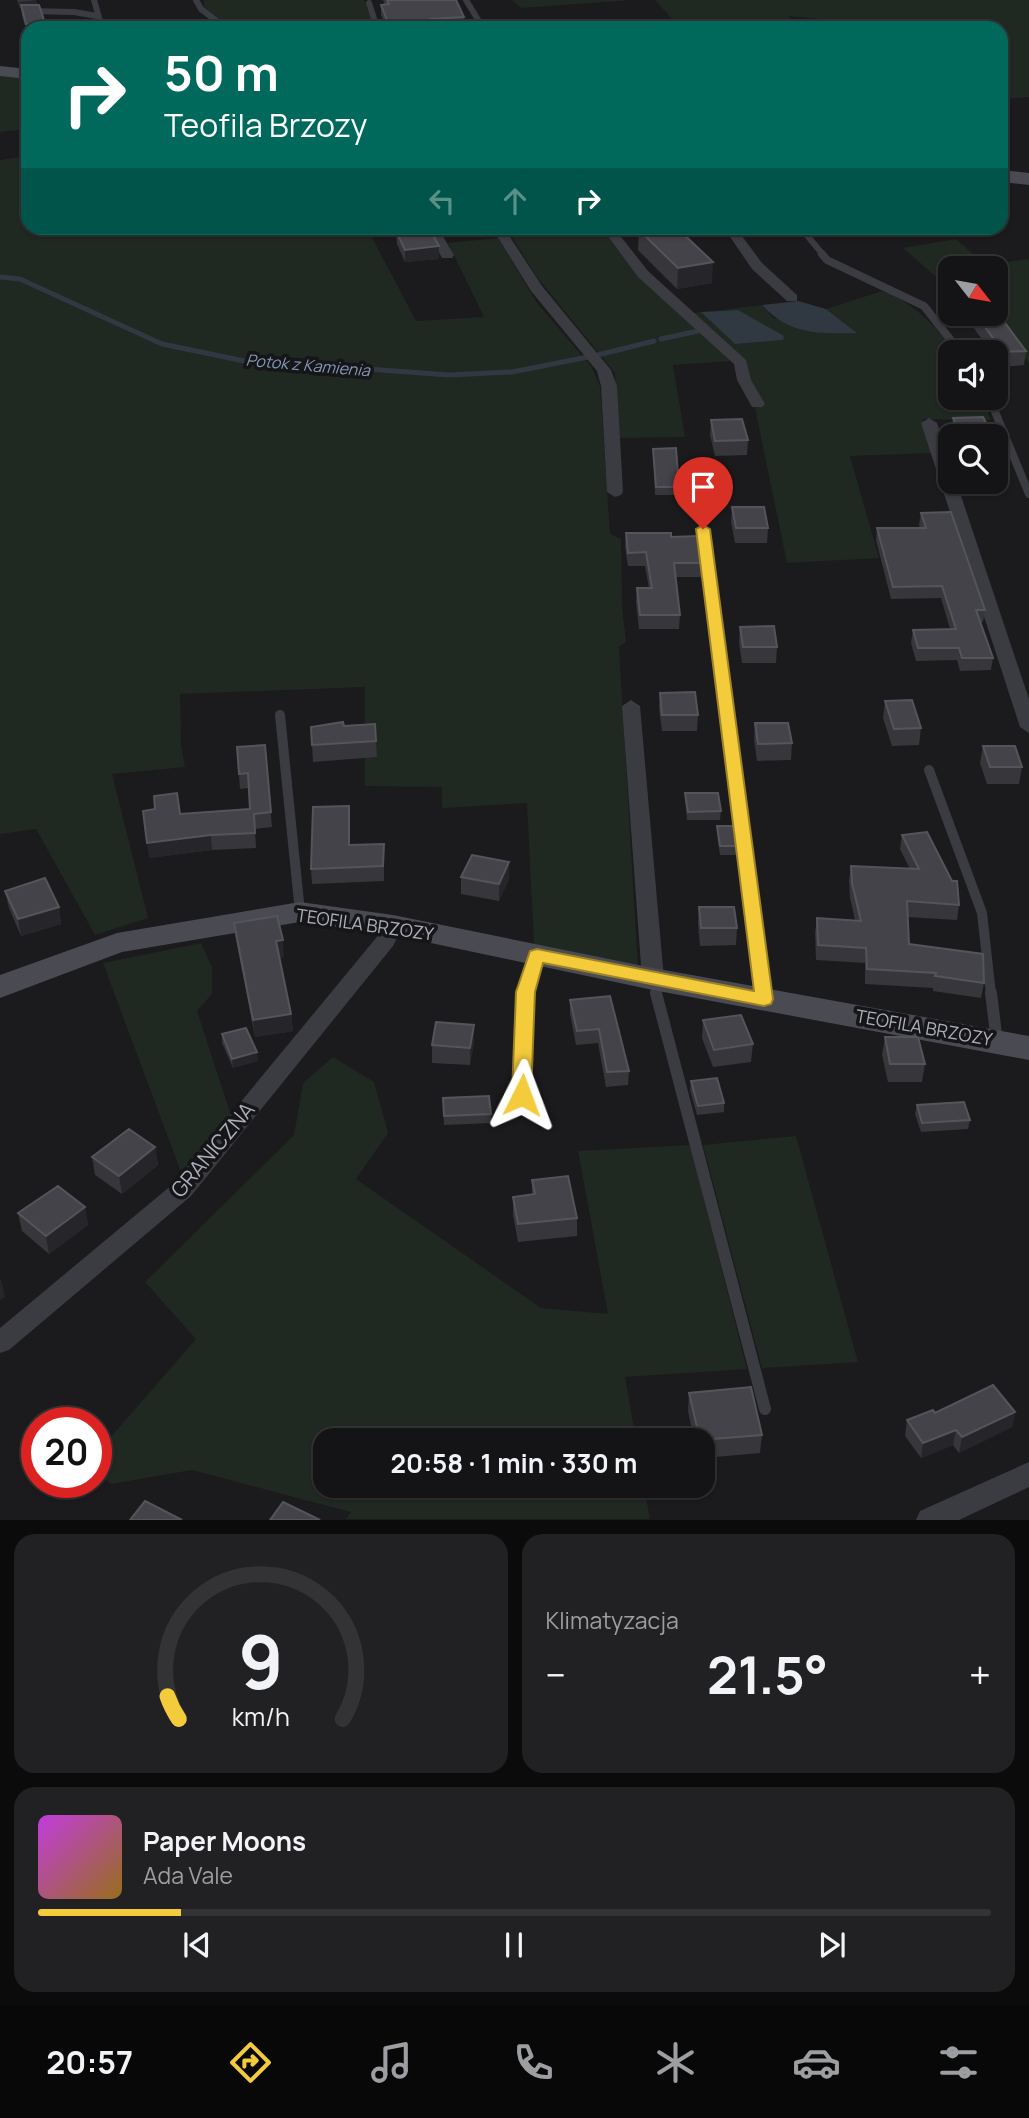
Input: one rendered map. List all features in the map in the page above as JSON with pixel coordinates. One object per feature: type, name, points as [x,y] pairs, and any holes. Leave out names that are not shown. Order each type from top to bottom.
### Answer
[{"type":"street","points":[[0,71],[21,73]]},
{"type":"street","points":[[1008,177],[1029,179]]},
{"type":"street","points":[[436,235],[447,255]]},
{"type":"street","points":[[502,235],[536,288],[604,370],[608,386],[615,492]]},
{"type":"street","points":[[613,235],[643,274],[741,363],[744,380],[757,404]]},
{"type":"street","points":[[735,235],[757,266],[792,298]]},
{"type":"street","points":[[929,423],[1029,727]]},
{"type":"street","points":[[631,706],[653,979]]},
{"type":"street","name":"TEOFILA BRZOZY","points":[[0,988],[117,943],[300,912],[393,925],[653,979],[1029,1048]]},
{"type":"street","name":"GRANICZNA","points":[[0,1343],[183,1190],[385,941],[393,925]]},
{"type":"street","points":[[930,1520],[1029,1474]]},
{"type":"lane","points":[[93,0],[99,21]]},
{"type":"lane","points":[[196,0],[201,9],[217,21]]},
{"type":"lane","points":[[466,0],[479,21]]},
{"type":"lane","points":[[369,3],[375,21]]},
{"type":"lane","points":[[24,11],[74,12],[97,16]]},
{"type":"lane","points":[[807,235],[827,260],[924,306],[951,340]]},
{"type":"lane","points":[[994,410],[1029,494]]},
{"type":"lane","points":[[703,529],[764,999]]},
{"type":"lane","points":[[280,715],[300,912]]},
{"type":"lane","points":[[929,770],[982,913],[997,1042]]},
{"type":"lane","points":[[522,1095],[526,992],[537,955]]},
{"type":"lane","points":[[653,979],[765,1409]]},
{"type":"shaded area","points":[[204,0],[364,0],[372,21],[222,21],[204,7]]},
{"type":"shaded area","points":[[512,0],[632,0],[521,8]]},
{"type":"shaded area","points":[[655,0],[1029,0],[1029,97],[1008,98],[1008,21],[844,21],[788,16],[794,21],[674,21]]},
{"type":"shaded area","points":[[0,74],[21,76],[21,130],[0,132]]},
{"type":"shaded area","points":[[21,157],[21,235],[371,235],[416,321],[484,317],[448,243],[498,238],[537,303],[591,366],[600,386],[610,534],[621,539],[622,606],[626,642],[619,647],[638,968],[534,944],[527,803],[442,808],[442,787],[365,786],[365,687],[180,694],[181,745],[185,767],[112,774],[148,918],[95,935],[36,829],[0,834],[0,160]]},
{"type":"shaded area","points":[[619,235],[647,271],[692,313],[701,312],[735,344],[738,310],[713,311],[762,305],[773,318],[856,332],[826,309],[882,291],[923,316],[945,340],[938,340],[938,410],[987,410],[991,420],[923,419],[932,453],[850,456],[879,558],[787,563],[745,360],[673,365],[685,437],[619,438],[615,373],[536,276],[512,237]]},
{"type":"shaded area","points":[[956,239],[976,256],[938,256],[938,277],[903,248]]},
{"type":"shaded area","points":[[1029,259],[1029,363],[1001,326],[1008,326],[1008,262]]},
{"type":"shaded area","points":[[798,301],[826,309],[857,333],[806,331],[783,322],[762,305]]},
{"type":"shaded area","points":[[738,310],[784,336],[783,340],[735,344],[701,312]]},
{"type":"shaded area","points":[[201,943],[212,967],[212,994],[197,1011],[231,1115],[181,1172],[103,963]]},
{"type":"shaded area","points":[[333,1057],[374,1082],[388,1133],[356,1179],[541,1308],[608,1314],[578,1151],[690,1145],[747,1369],[625,1377],[634,1428],[313,1428],[313,1498],[646,1498],[650,1519],[346,1519],[351,1512],[192,1470],[112,1484],[112,1436],[196,1339],[145,1282],[294,1135],[303,1083]]},
{"type":"shaded area","points":[[796,1136],[858,1362],[762,1368],[703,1145]]},
{"type":"building","points":[[387,0],[456,0],[464,17],[431,19],[432,21],[387,21],[381,5],[389,4]]},
{"type":"building","points":[[21,5],[39,5],[44,21],[25,21]]},
{"type":"building","points":[[398,235],[433,235],[439,246],[405,250]]},
{"type":"building","points":[[644,235],[684,235],[713,262],[678,268]]},
{"type":"building","points":[[984,326],[1007,326],[1026,351],[1008,352],[1008,340],[994,340]]},
{"type":"building","points":[[983,417],[987,424],[956,424],[953,418]]},
{"type":"building","points":[[742,419],[748,440],[715,441],[711,420]]},
{"type":"building","points":[[676,448],[679,487],[656,487],[653,449]]},
{"type":"building","points":[[732,507],[764,507],[768,528],[736,528]]},
{"type":"building","points":[[951,512],[985,610],[976,610],[993,658],[962,658],[959,648],[918,648],[913,630],[956,629],[942,586],[893,587],[877,528],[926,528],[921,513]]},
{"type":"building","points":[[626,533],[671,533],[671,537],[698,536],[703,563],[674,563],[680,615],[640,615],[637,588],[652,588],[646,552],[628,553]]},
{"type":"building","points":[[774,626],[777,647],[743,647],[740,627]]},
{"type":"building","points":[[695,692],[698,715],[662,715],[660,693]]},
{"type":"building","points":[[912,700],[921,728],[894,729],[885,701]]},
{"type":"building","points":[[343,722],[344,726],[375,724],[376,741],[312,745],[311,727]]},
{"type":"building","points":[[755,723],[788,723],[792,743],[758,744]]},
{"type":"building","points":[[265,745],[271,812],[254,814],[255,833],[147,843],[143,811],[155,809],[154,796],[177,793],[180,814],[250,809],[248,773],[239,774],[237,747]]},
{"type":"building","points":[[983,746],[1015,746],[1022,767],[990,767]]},
{"type":"building","points":[[685,793],[718,793],[721,811],[688,812]]},
{"type":"building","points":[[349,806],[349,845],[384,844],[383,866],[311,869],[313,807]]},
{"type":"building","points":[[717,826],[735,826],[738,846],[720,846]]},
{"type":"building","points":[[927,832],[952,881],[957,881],[959,905],[907,901],[909,944],[983,954],[984,983],[935,976],[936,973],[867,969],[866,948],[818,945],[817,918],[861,921],[851,866],[919,869],[902,835]]},
{"type":"building","points":[[472,855],[509,862],[499,884],[461,877]]},
{"type":"building","points":[[45,878],[59,907],[18,919],[5,891]]},
{"type":"building","points":[[699,907],[734,907],[737,928],[701,928]]},
{"type":"building","points":[[277,916],[283,940],[276,941],[291,1014],[253,1020],[234,923]]},
{"type":"building","points":[[610,996],[629,1071],[607,1072],[599,1029],[577,1031],[570,1000]]},
{"type":"building","points":[[741,1015],[753,1044],[714,1050],[703,1020]]},
{"type":"building","points":[[436,1022],[474,1025],[470,1048],[432,1045]]},
{"type":"building","points":[[246,1028],[257,1052],[232,1059],[222,1034]]},
{"type":"building","points":[[885,1037],[918,1037],[925,1064],[890,1064]]},
{"type":"building","points":[[717,1078],[724,1103],[698,1106],[691,1081]]},
{"type":"building","points":[[489,1096],[491,1114],[444,1116],[443,1098]]},
{"type":"building","points":[[964,1102],[970,1120],[922,1123],[917,1105]]},
{"type":"building","points":[[129,1129],[155,1147],[119,1176],[92,1157]]},
{"type":"building","points":[[568,1176],[577,1218],[518,1224],[513,1197],[535,1194],[532,1180]]},
{"type":"building","points":[[58,1186],[85,1207],[46,1236],[18,1213]]},
{"type":"building","points":[[993,1385],[1015,1412],[962,1437],[956,1430],[923,1443],[907,1420],[933,1410],[935,1413]]},
{"type":"building","points":[[751,1387],[762,1435],[715,1439],[715,1428],[697,1428],[689,1393]]},
{"type":"building","points":[[145,1501],[182,1520],[130,1520]]},
{"type":"building","points":[[283,1502],[320,1520],[270,1520]]},
{"type":"waterway","name":"Potok z Kamienia","points":[[0,277],[20,279],[162,344],[259,364],[272,362],[449,375],[512,372],[588,357]]},
{"type":"waterway","name":"Potok z Kamienia","points":[[661,339],[698,331]]},
{"type":"waterway","name":"Potok z Kamienia","points":[[598,355],[654,341]]},
{"type":"route","points":[[522,1095],[526,992],[537,955],[764,999],[703,529]]}]
